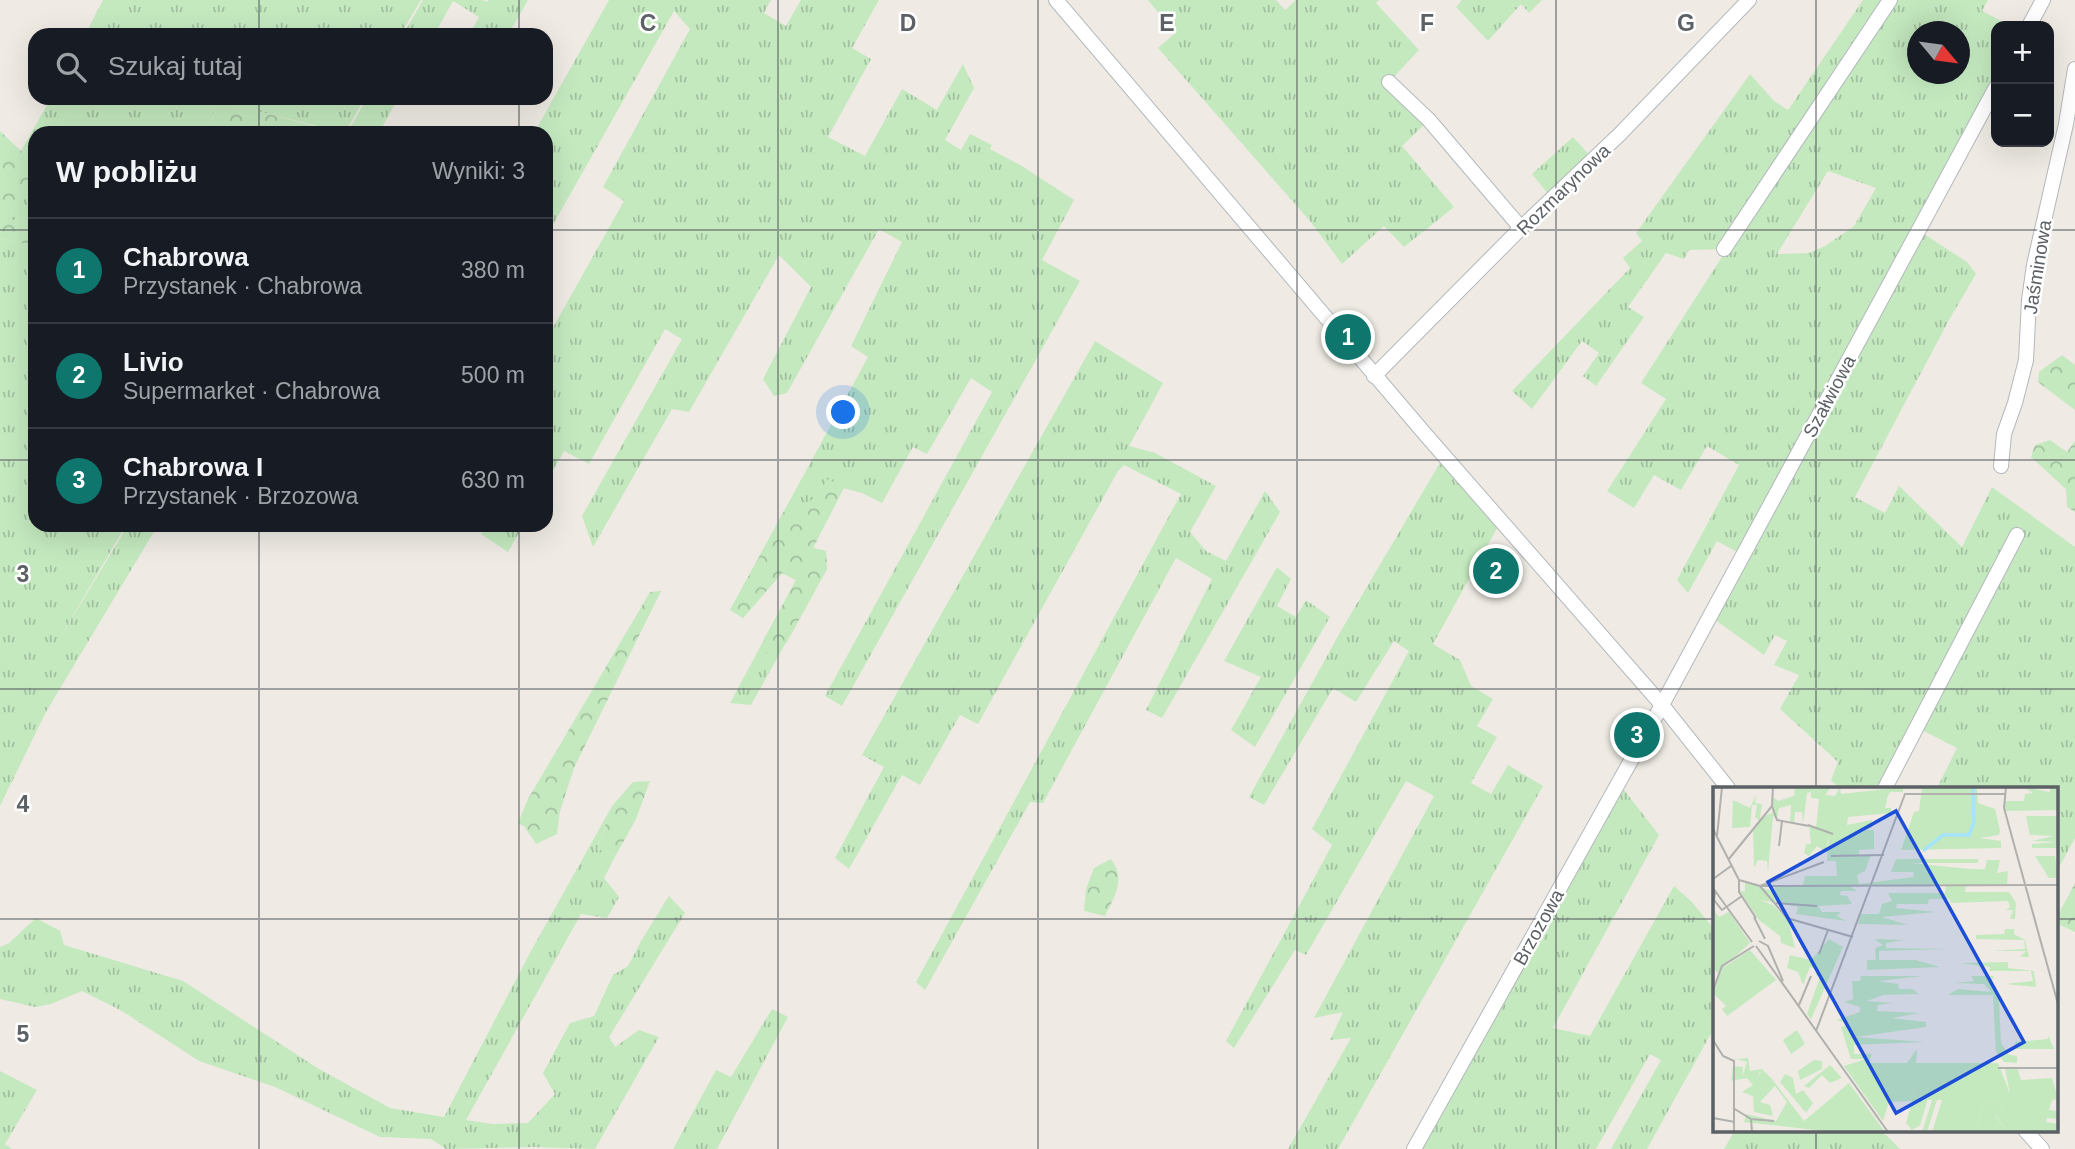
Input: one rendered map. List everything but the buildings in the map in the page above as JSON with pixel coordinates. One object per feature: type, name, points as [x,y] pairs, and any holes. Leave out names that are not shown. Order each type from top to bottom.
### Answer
[{"type":"street","points":[[1056,0],[1374,376],[1662,705],[1726,787]]},
{"type":"street","name":"Rozmarynowa","points":[[1374,376],[1521,228],[1611,143],[1749,0]]},
{"type":"street","points":[[1724,249],[1890,0]]},
{"type":"street","points":[[2032,21],[2043,0]]},
{"type":"street","name":"Jaśminowa","points":[[2001,466],[2004,434],[2026,360],[2034,265],[2066,124],[2075,69]]},
{"type":"street","points":[[1389,82],[1429,120],[1521,228]]},
{"type":"street","name":"Szałwiowa","points":[[1662,705],[1991,96]]},
{"type":"street","points":[[1886,787],[2017,535]]},
{"type":"street","name":"Brzozowa","points":[[1414,1149],[1662,705]]},
{"type":"street","points":[[2027,1132],[2042,1149]]},
{"type":"green space","points":[[103,0],[421,0],[404,28],[89,28]]},
{"type":"green space","points":[[423,0],[528,0],[512,28],[473,28],[479,17],[453,1],[438,28],[407,28]]},
{"type":"green space","points":[[609,0],[771,0],[764,13],[786,26],[801,0],[879,0],[852,48],[871,59],[828,137],[865,156],[902,89],[937,110],[963,64],[974,88],[945,140],[961,150],[970,134],[992,145],[990,149],[1074,200],[1042,260],[1080,281],[842,706],[825,696],[992,392],[971,378],[927,454],[913,447],[882,503],[862,493],[843,488],[813,548],[826,551],[827,569],[751,705],[730,703],[796,580],[782,573],[743,618],[730,610],[868,357],[851,346],[902,242],[879,229],[787,393],[774,396],[763,379],[811,287],[779,255],[689,412],[672,409],[593,547],[582,516],[682,339],[665,329],[589,464],[564,451],[553,471],[553,328],[624,201],[603,187],[690,29],[674,11],[553,225],[553,126],[538,126],[550,105],[553,105],[553,99]]},
{"type":"green space","points":[[1148,0],[1276,0],[1285,10],[1296,0],[1379,0],[1376,3],[1419,50],[1389,82],[1429,120],[1402,146],[1454,207],[1404,247],[1384,226],[1342,264],[1310,221],[1158,48],[1175,33]]},
{"type":"green space","points":[[1462,0],[1542,0],[1529,13],[1521,4],[1488,41],[1456,7]]},
{"type":"green space","points":[[1863,0],[1988,0],[1982,11],[2001,21],[1991,21],[1991,96],[1918,230],[1967,262],[1976,274],[1855,497],[1885,513],[1899,486],[1962,547],[1992,487],[2075,547],[2075,838],[2058,869],[2058,787],[1938,787],[1957,748],[1918,728],[1886,787],[1838,787],[1831,780],[1838,762],[1780,709],[1799,675],[1774,665],[1787,641],[1775,635],[1764,655],[1714,619],[1621,786],[1659,835],[1553,1028],[1590,1036],[1674,886],[1691,901],[1713,928],[1713,1030],[1647,1149],[1611,1149],[1661,1060],[1650,1054],[1596,1149],[1414,1149],[1739,553],[1717,541],[1688,593],[1677,580],[1739,465],[1707,446],[1681,490],[1654,475],[1634,508],[1607,491],[1666,399],[1641,383],[1727,249],[1689,250],[1684,259],[1666,253],[1628,307],[1644,317],[1596,386],[1583,376],[1599,353],[1582,341],[1532,409],[1512,391],[1630,268],[1623,258],[1642,241],[1636,233],[1750,74],[1774,101],[1788,110]],"holes":[[[1828,171],[1876,188],[1854,226],[1825,246],[1809,253],[1777,254]]]},
{"type":"green space","points":[[47,105],[216,105],[210,126],[35,126]]},
{"type":"green space","points":[[216,105],[236,105],[314,126],[210,126]]},
{"type":"green space","points":[[233,105],[361,105],[349,126],[317,126]]},
{"type":"green space","points":[[363,105],[394,105],[383,126],[351,126]]},
{"type":"green space","points":[[0,131],[21,151],[28,152],[28,191],[22,189],[9,219],[28,224],[28,244],[0,238]]},
{"type":"green space","points":[[1573,137],[1594,160],[1549,195],[1532,174]]},
{"type":"green space","points":[[28,139],[28,152],[21,151]]},
{"type":"green space","points":[[22,189],[28,191],[28,224],[9,219]]},
{"type":"green space","points":[[0,238],[28,244],[28,532],[122,532],[54,648],[124,532],[154,532],[46,712],[0,806]]},
{"type":"green space","points":[[1095,341],[1163,383],[1129,446],[1155,453],[1216,486],[1190,532],[1206,551],[1226,561],[1265,491],[1280,512],[1162,718],[1146,710],[1212,579],[1176,558],[1043,803],[1030,802],[925,990],[916,982],[1181,494],[1124,465],[1118,471],[978,724],[960,715],[920,785],[902,775],[849,869],[835,858],[884,767],[862,755]]},
{"type":"green space","points":[[2062,355],[2075,365],[2075,410],[2038,382],[2039,372]]},
{"type":"green space","points":[[2050,440],[2067,452],[2075,441],[2075,512],[2067,507],[2066,489],[2031,457],[2035,445]]},
{"type":"green space","points":[[1444,456],[1501,521],[1433,644],[1460,660],[1471,686],[1493,699],[1477,726],[1497,737],[1471,783],[1491,794],[1508,765],[1543,786],[1338,1149],[1288,1149],[1351,1038],[1330,1040],[1343,1012],[1314,1018],[1434,796],[1406,781],[1306,955],[1295,950],[1234,1048],[1226,1041],[1332,845],[1312,829],[1409,651],[1394,641],[1356,702],[1333,688],[1264,805],[1249,797],[1342,629]]},
{"type":"green space","points":[[828,479],[844,488],[813,548],[826,551],[827,569],[787,642],[776,652],[766,654],[764,639],[796,580],[782,573],[743,618],[730,610],[789,502],[808,502]]},
{"type":"green space","points":[[482,532],[519,532],[508,552],[481,534]]},
{"type":"green space","points":[[1277,567],[1291,579],[1277,606],[1296,617],[1306,600],[1330,617],[1255,747],[1231,730],[1261,677],[1224,661]]},
{"type":"green space","points":[[661,591],[574,768],[560,811],[557,834],[536,844],[524,826],[518,823],[528,799],[650,592]]},
{"type":"green space","points":[[650,781],[636,819],[616,855],[597,849],[612,806],[633,782]]},
{"type":"green space","points":[[612,806],[597,849],[616,855],[604,878],[619,897],[607,918],[581,914],[466,1120],[492,1124],[528,1123],[555,1094],[543,1073],[570,1023],[594,1016],[613,975],[628,966],[669,896],[685,913],[609,1037],[615,1047],[639,1030],[659,1037],[595,1149],[446,1149],[431,1139],[380,1137],[275,1087],[199,1061],[122,1011],[82,991],[51,1004],[35,1007],[0,999],[0,947],[9,943],[36,918],[60,931],[64,945],[183,981],[319,1069],[390,1108],[444,1117],[531,951]]},
{"type":"green space","points":[[1111,859],[1118,874],[1118,881],[1105,916],[1084,911],[1086,889],[1094,868]]},
{"type":"green space","points":[[2075,883],[2075,932],[2058,924],[2058,915]]},
{"type":"green space","points":[[772,1009],[788,1017],[717,1149],[673,1149],[716,1070],[731,1077]]},
{"type":"green space","points":[[0,1071],[37,1090],[5,1144],[12,1149],[0,1149]]},
{"type":"green space","points":[[1734,1132],[1883,1132],[1900,1149],[1724,1149]]},
{"type":"place","name":"Chabrowa","points":[[1348,337]]},
{"type":"place","name":"Livio","points":[[1496,571]]},
{"type":"place","name":"Chabrowa I","points":[[1637,735]]}]
